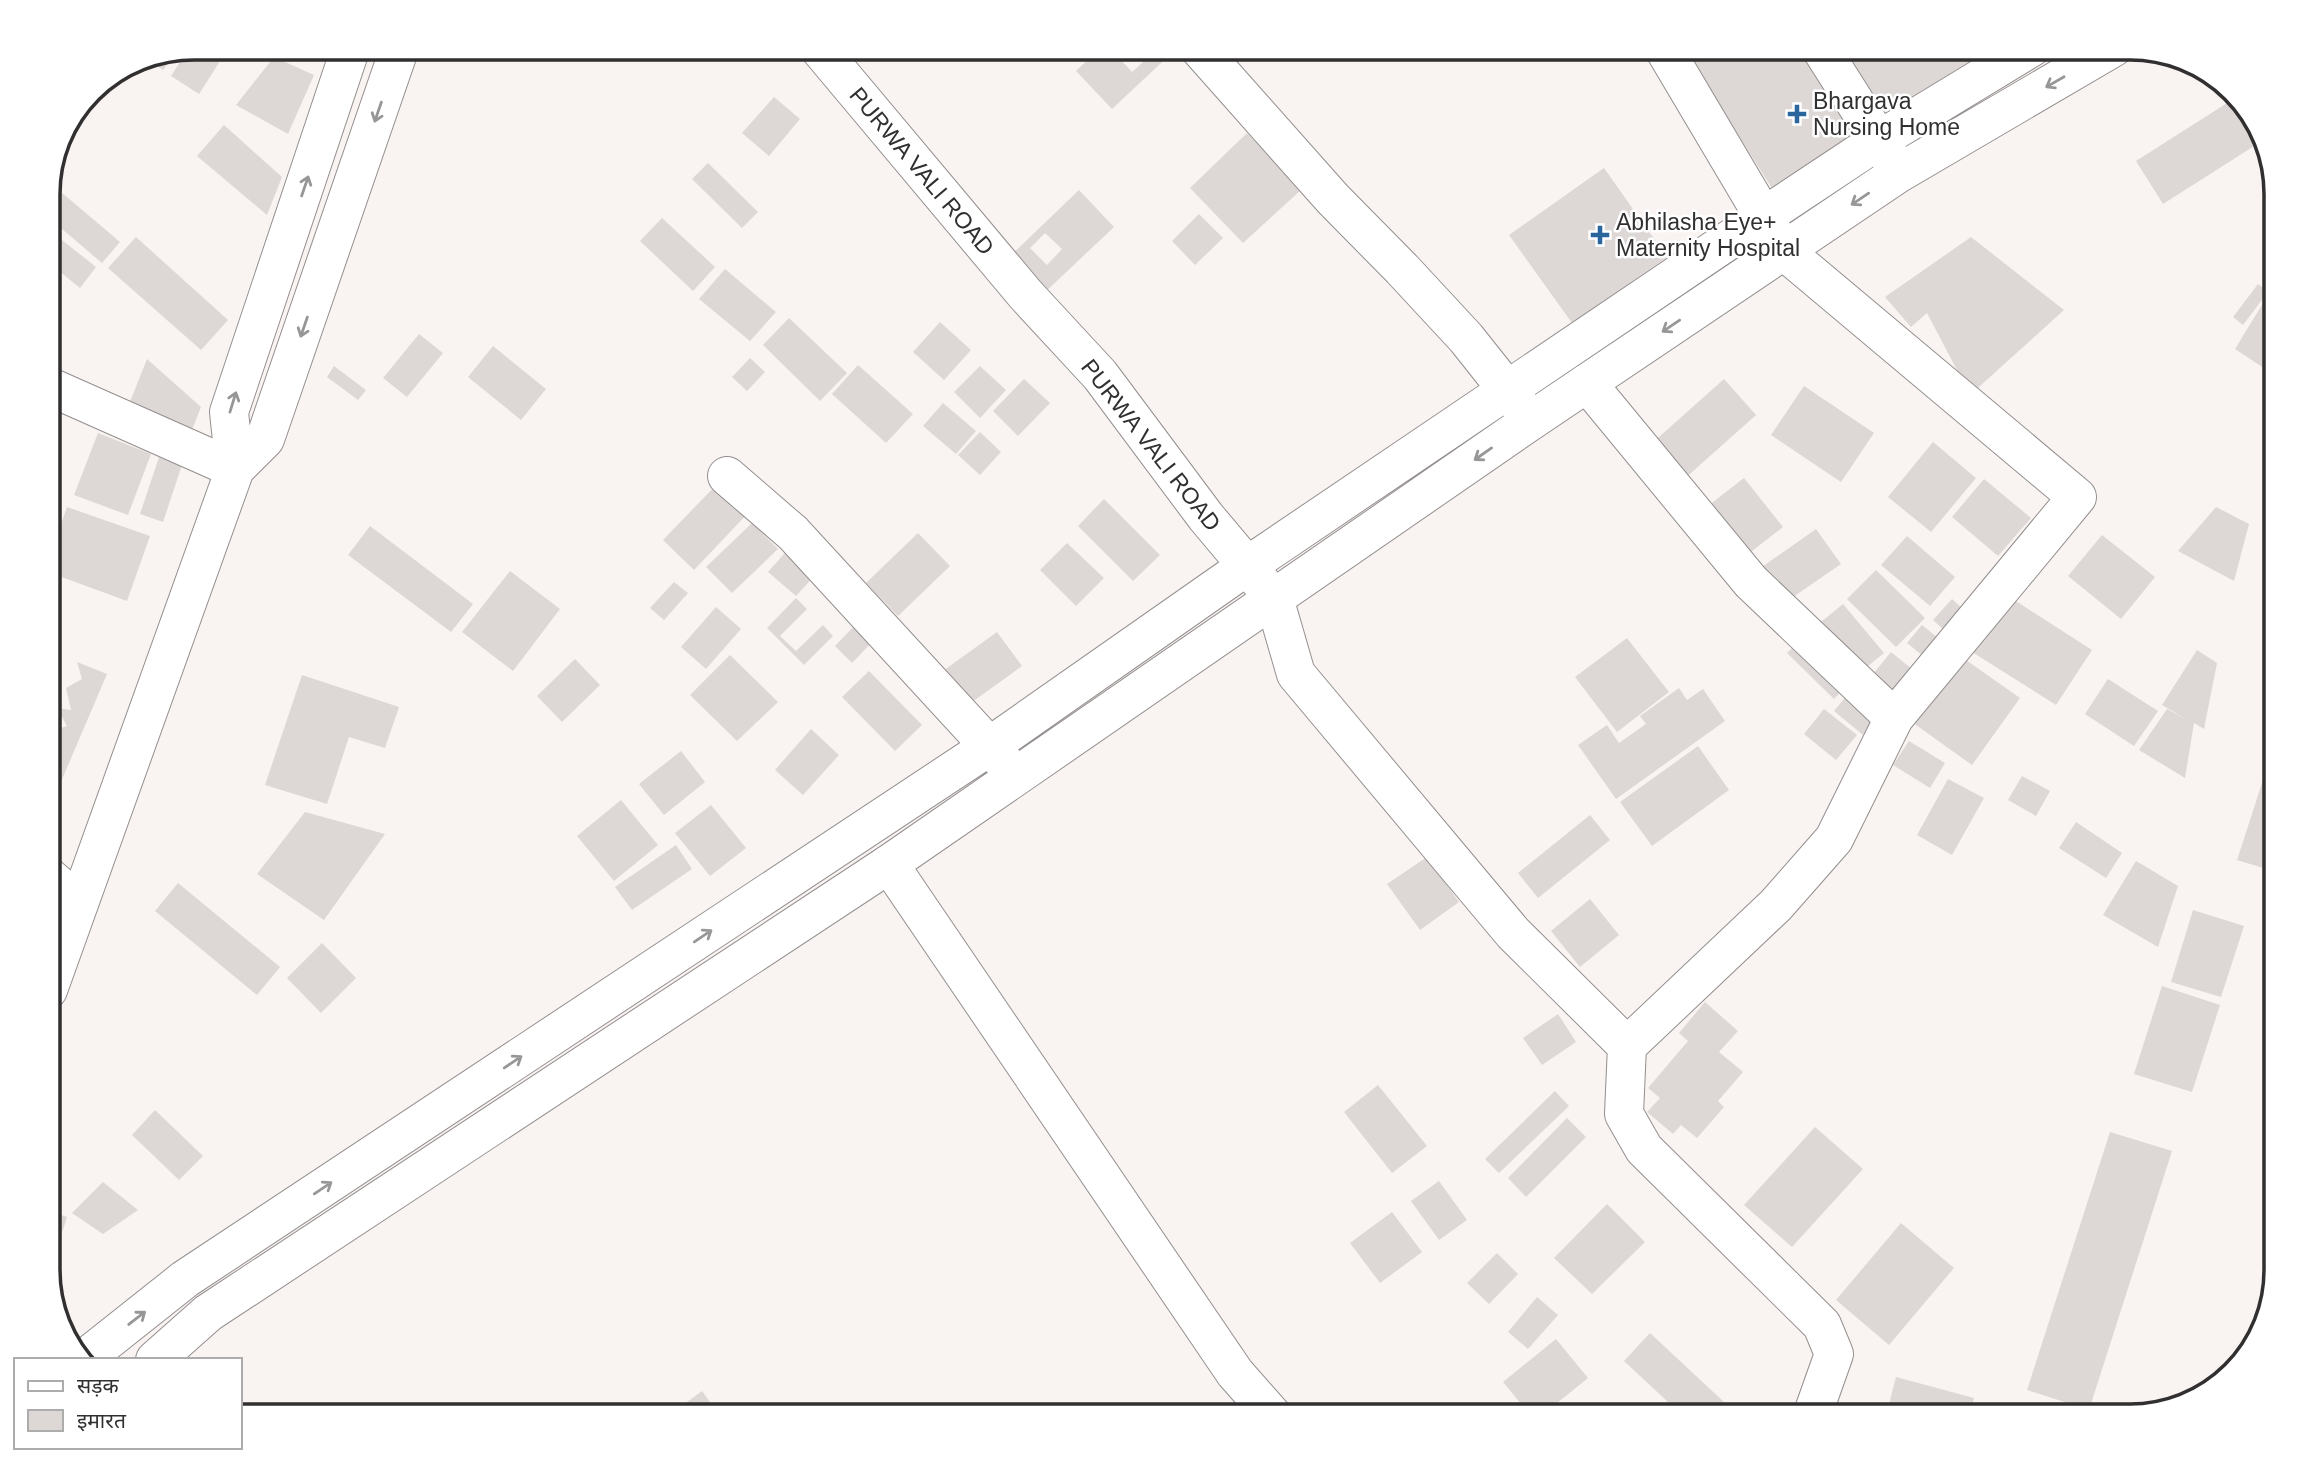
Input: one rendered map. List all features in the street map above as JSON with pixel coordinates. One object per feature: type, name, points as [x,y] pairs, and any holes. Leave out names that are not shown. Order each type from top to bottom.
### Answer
[{"type":"main road","points":[[235,469],[229,412],[347,60]]},
{"type":"main road","points":[[60,957],[235,469],[265,439],[396,60]]},
{"type":"main road","name":"PURWA VALI ROAD","points":[[829,60],[1026,295],[1100,375],[1206,517],[1274,598]]},
{"type":"main road","points":[[1210,60],[1333,199],[1466,338],[1532,421]]},
{"type":"main road","points":[[1671,60],[1783,251],[2077,497],[1894,718],[1834,839],[1776,905],[1627,1046],[1625,1114],[1644,1149],[1822,1325],[1834,1354],[1816,1404]]},
{"type":"main road","points":[[1828,60],[1899,173]]},
{"type":"main road","points":[[90,1354],[185,1279],[990,746],[1247,566],[1763,217],[1879,140],[2011,60]]},
{"type":"main road","points":[[157,1358],[208,1313],[889,864],[1587,383],[1899,173],[2092,60]]},
{"type":"main road","points":[[1587,383],[1751,582],[1894,718]]},
{"type":"main road","points":[[60,391],[235,469]]},
{"type":"main road","points":[[727,476],[793,533],[1017,776]]},
{"type":"main road","points":[[1274,598],[1296,674],[1513,933],[1627,1046]]},
{"type":"main road","points":[[889,864],[1234,1373],[1262,1404]]},
{"type":"main road","points":[[60,887],[79,904]]},
{"type":"building","points":[[221,60],[199,94],[171,76],[181,61]]},
{"type":"building","points":[[272,60],[281,60],[314,75],[288,134],[236,105]]},
{"type":"building","points":[[1087,60],[1121,60],[1132,72],[1145,60],[1164,60],[1112,109],[1076,71]]},
{"type":"building","points":[[1690,60],[1814,60],[1863,137],[1775,193]]},
{"type":"building","points":[[1831,60],[1973,60],[1869,123]]},
{"type":"building","points":[[169,62],[163,70],[156,65]]},
{"type":"building","points":[[774,97],[800,119],[769,156],[742,133]]},
{"type":"building","points":[[2227,103],[2236,112],[2254,146],[2163,204],[2136,161]]},
{"type":"building","points":[[224,125],[282,177],[267,215],[197,156]]},
{"type":"building","points":[[1247,133],[1301,190],[1243,243],[1190,188]]},
{"type":"building","points":[[708,163],[758,212],[742,228],[692,179]]},
{"type":"building","points":[[1604,168],[1667,257],[1572,323],[1509,235]]},
{"type":"building","points":[[1079,190],[1114,227],[1042,295],[1007,259]],"holes":[[[1045,233],[1062,249],[1047,265],[1030,248]]]},
{"type":"building","points":[[60,193],[120,242],[102,263],[60,227]]},
{"type":"building","points":[[1199,214],[1223,238],[1195,265],[1172,241]]},
{"type":"building","points":[[662,218],[715,267],[693,291],[640,241]]},
{"type":"building","points":[[136,237],[228,320],[201,350],[108,268]]},
{"type":"building","points":[[1971,237],[2064,310],[1970,395],[1927,313],[1911,327],[1885,297]]},
{"type":"building","points":[[60,238],[96,267],[80,288],[60,272]]},
{"type":"building","points":[[725,269],[776,312],[750,341],[699,299]]},
{"type":"building","points":[[2258,284],[2264,289],[2264,297],[2243,325],[2233,317]]},
{"type":"building","points":[[2264,302],[2264,368],[2235,349]]},
{"type":"building","points":[[789,318],[847,373],[820,401],[763,345]]},
{"type":"building","points":[[940,322],[971,350],[944,380],[913,352]]},
{"type":"building","points":[[419,334],[443,353],[407,397],[383,378]]},
{"type":"building","points":[[493,346],[546,389],[521,420],[468,377]]},
{"type":"building","points":[[750,358],[765,372],[747,391],[732,377]]},
{"type":"building","points":[[147,359],[201,407],[188,440],[124,417]]},
{"type":"building","points":[[858,365],[913,414],[886,443],[832,394]]},
{"type":"building","points":[[334,366],[366,390],[358,400],[327,377]]},
{"type":"building","points":[[980,366],[1006,390],[980,418],[954,392]]},
{"type":"building","points":[[1024,379],[1050,403],[1018,436],[993,411]]},
{"type":"building","points":[[1724,379],[1756,415],[1682,481],[1650,445]]},
{"type":"building","points":[[1804,386],[1874,433],[1841,482],[1771,435]]},
{"type":"building","points":[[943,403],[976,431],[956,454],[923,426]]},
{"type":"building","points":[[980,432],[1001,452],[980,475],[958,455]]},
{"type":"building","points":[[98,433],[151,454],[128,515],[74,495]]},
{"type":"building","points":[[1933,442],[1976,478],[1931,532],[1888,497]]},
{"type":"building","points":[[159,457],[182,465],[163,522],[140,514]]},
{"type":"building","points":[[1744,478],[1783,527],[1743,558],[1704,509]]},
{"type":"building","points":[[1984,479],[2031,518],[1998,556],[1952,517]]},
{"type":"building","points":[[719,482],[750,511],[694,570],[663,540]]},
{"type":"building","points":[[1104,499],[1160,555],[1133,581],[1078,526]]},
{"type":"building","points":[[67,507],[150,536],[127,601],[60,576],[60,527]]},
{"type":"building","points":[[2216,507],[2249,524],[2234,581],[2178,551]]},
{"type":"building","points":[[752,523],[778,549],[732,593],[706,567]]},
{"type":"building","points":[[370,526],[473,604],[451,632],[348,555]]},
{"type":"building","points":[[1816,529],[1841,564],[1783,604],[1759,569]]},
{"type":"building","points":[[918,533],[950,566],[898,616],[866,583]]},
{"type":"building","points":[[2102,535],[2155,577],[2121,619],[2068,576]]},
{"type":"building","points":[[1907,536],[1955,577],[1930,606],[1881,565]]},
{"type":"building","points":[[1067,543],[1104,578],[1076,606],[1040,570]]},
{"type":"building","points":[[791,546],[819,571],[796,596],[768,572]]},
{"type":"building","points":[[1876,570],[1925,618],[1896,647],[1847,599]]},
{"type":"building","points":[[510,571],[560,609],[513,671],[462,632]]},
{"type":"building","points":[[674,582],[688,593],[664,620],[650,608]]},
{"type":"building","points":[[2008,596],[2092,650],[2056,705],[1972,652]]},
{"type":"building","points":[[796,598],[807,609],[780,636],[796,651],[823,625],[833,636],[804,665],[767,628]]},
{"type":"building","points":[[1952,599],[1971,616],[1952,637],[1933,620]]},
{"type":"building","points":[[1843,604],[1884,653],[1857,675],[1816,626]]},
{"type":"building","points":[[716,607],[741,629],[706,669],[681,647]]},
{"type":"building","points":[[858,622],[875,639],[852,663],[835,646]]},
{"type":"building","points":[[1922,625],[1943,642],[1928,660],[1907,643]]},
{"type":"building","points":[[997,632],[1022,666],[961,710],[936,676]]},
{"type":"building","points":[[1805,635],[1851,681],[1834,699],[1787,653]]},
{"type":"building","points":[[1627,638],[1669,692],[1617,732],[1575,677]]},
{"type":"building","points":[[2197,650],[2217,663],[2204,729],[2194,723],[2185,778],[2139,750],[2167,709],[2189,721],[2162,705]]},
{"type":"building","points":[[1891,652],[1918,674],[1896,701],[1869,679]]},
{"type":"building","points":[[1956,653],[2020,698],[1972,765],[1909,720]]},
{"type":"building","points":[[730,655],[778,702],[737,741],[690,695]]},
{"type":"building","points":[[575,659],[600,685],[562,722],[537,696]]},
{"type":"building","points":[[77,662],[107,674],[60,784],[60,728],[67,726],[60,708],[71,710],[66,688],[82,679]]},
{"type":"building","points":[[869,671],[922,725],[895,751],[842,697]]},
{"type":"building","points":[[302,675],[399,707],[385,748],[349,737],[327,804],[265,785]]},
{"type":"building","points":[[2108,679],[2158,711],[2134,746],[2085,714]]},
{"type":"building","points":[[1679,688],[1687,700],[1703,689],[1725,721],[1616,799],[1578,745],[1607,725],[1619,743],[1646,724],[1640,716]]},
{"type":"building","points":[[1853,688],[1882,712],[1863,735],[1834,711]]},
{"type":"building","points":[[1824,709],[1857,735],[1836,760],[1804,734]]},
{"type":"building","points":[[811,729],[839,755],[803,795],[775,770]]},
{"type":"building","points":[[1909,741],[1945,763],[1930,788],[1893,765]]},
{"type":"building","points":[[1698,746],[1729,790],[1652,846],[1620,802]]},
{"type":"building","points":[[681,751],[705,782],[664,815],[639,784]]},
{"type":"building","points":[[2022,776],[2050,791],[2036,816],[2008,800]]},
{"type":"building","points":[[1948,779],[1984,798],[1952,855],[1917,835]]},
{"type":"building","points":[[2263,780],[2264,780],[2264,868],[2237,860]]},
{"type":"building","points":[[621,800],[658,845],[614,881],[577,836]]},
{"type":"building","points":[[711,805],[746,848],[710,876],[675,833]]},
{"type":"building","points":[[305,812],[385,834],[324,920],[257,874]]},
{"type":"building","points":[[1590,815],[1610,840],[1538,898],[1518,873]]},
{"type":"building","points":[[2076,822],[2122,853],[2106,878],[2059,848]]},
{"type":"building","points":[[676,845],[692,869],[632,910],[615,887]]},
{"type":"building","points":[[1427,857],[1459,902],[1420,930],[1387,884]]},
{"type":"building","points":[[2136,861],[2178,886],[2158,947],[2103,915]]},
{"type":"building","points":[[178,883],[280,967],[257,995],[155,911]]},
{"type":"building","points":[[1590,899],[1619,935],[1580,967],[1551,931]]},
{"type":"building","points":[[2193,910],[2244,926],[2221,997],[2171,982]]},
{"type":"building","points":[[322,943],[356,978],[321,1013],[287,978]]},
{"type":"building","points":[[2162,986],[2220,1005],[2192,1092],[2134,1074]]},
{"type":"building","points":[[1705,1002],[1738,1031],[1719,1052],[1743,1072],[1718,1101],[1724,1107],[1697,1138],[1681,1125],[1673,1134],[1647,1112],[1660,1098],[1648,1088],[1688,1041],[1679,1033]]},
{"type":"building","points":[[1558,1014],[1576,1042],[1542,1065],[1523,1038]]},
{"type":"building","points":[[1378,1085],[1427,1146],[1392,1173],[1344,1112]]},
{"type":"building","points":[[1555,1091],[1569,1106],[1499,1173],[1485,1159]]},
{"type":"building","points":[[155,1110],[203,1156],[179,1180],[132,1135]]},
{"type":"building","points":[[1567,1118],[1586,1137],[1526,1197],[1508,1178]]},
{"type":"building","points":[[1815,1127],[1863,1169],[1792,1247],[1744,1205]]},
{"type":"building","points":[[2110,1132],[2172,1151],[2091,1404],[2070,1404],[2027,1390]]},
{"type":"building","points":[[1439,1181],[1467,1220],[1439,1240],[1411,1201]]},
{"type":"building","points":[[103,1182],[138,1210],[103,1234],[72,1213]]},
{"type":"building","points":[[1607,1204],[1645,1242],[1592,1294],[1554,1258]]},
{"type":"building","points":[[1392,1212],[1422,1252],[1380,1283],[1350,1243]]},
{"type":"building","points":[[60,1214],[67,1217],[60,1239]]},
{"type":"building","points":[[1901,1223],[1954,1268],[1889,1345],[1836,1300]]},
{"type":"building","points":[[1497,1253],[1518,1274],[1489,1304],[1467,1283]]},
{"type":"building","points":[[1537,1297],[1558,1315],[1528,1349],[1508,1332]]},
{"type":"building","points":[[1650,1333],[1726,1404],[1670,1404],[1624,1361]]},
{"type":"building","points":[[1556,1339],[1588,1378],[1556,1404],[1521,1404],[1503,1382]]},
{"type":"building","points":[[1896,1377],[1974,1398],[1972,1404],[1889,1404]]},
{"type":"building","points":[[702,1391],[711,1404],[684,1404]]},
{"type":"place","name":"Bhargava Nursing Home","points":[[1797,114]]},
{"type":"place","name":"Abhilasha Eye+ Maternity Hospital","points":[[1600,235]]}]
